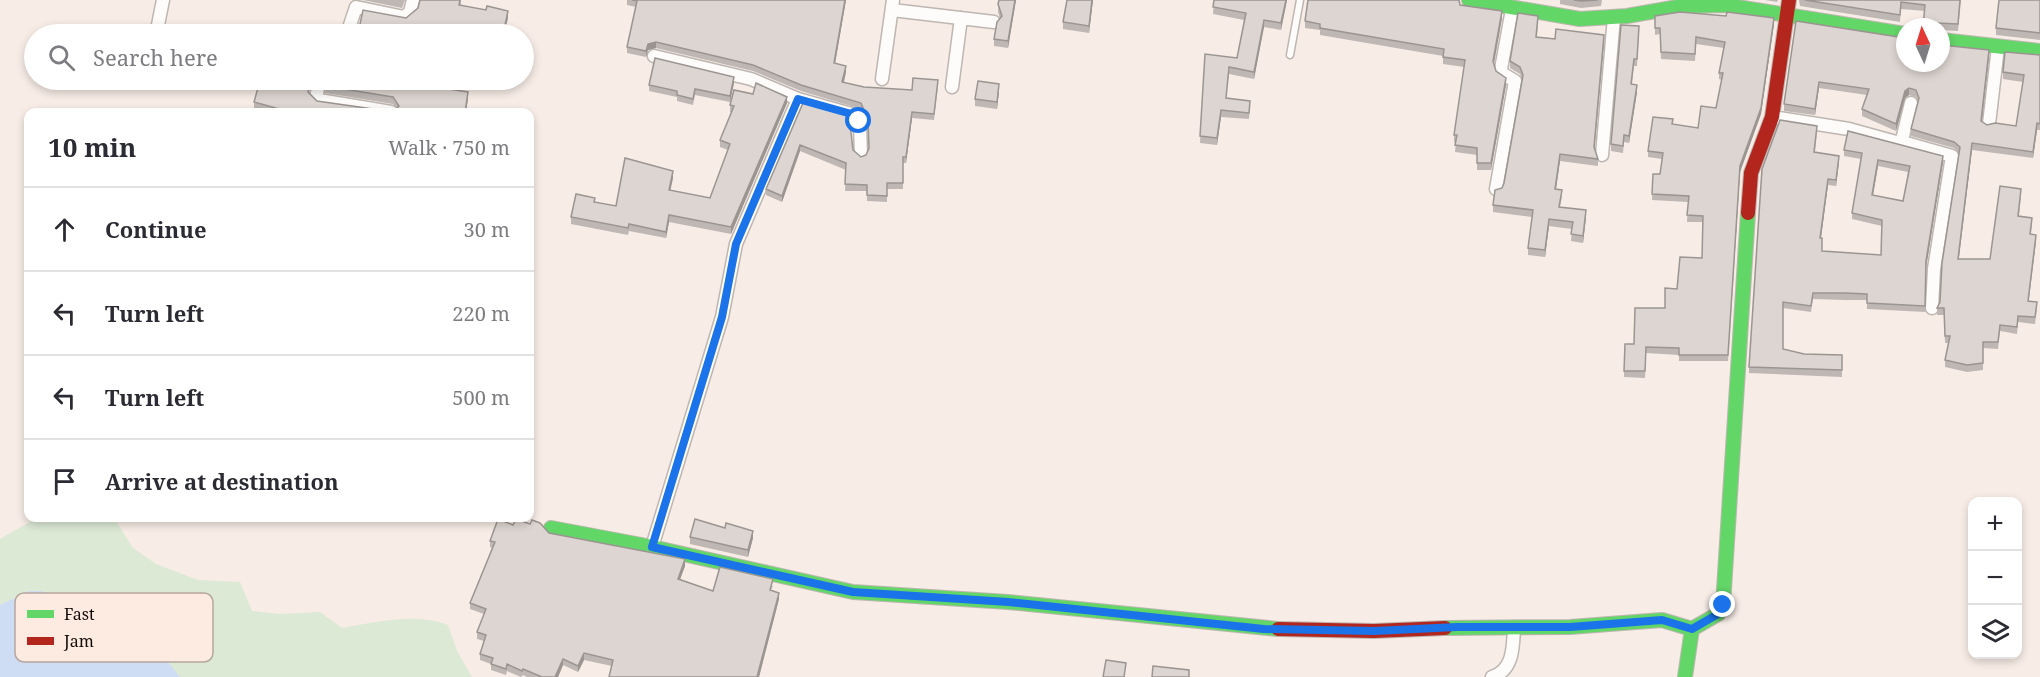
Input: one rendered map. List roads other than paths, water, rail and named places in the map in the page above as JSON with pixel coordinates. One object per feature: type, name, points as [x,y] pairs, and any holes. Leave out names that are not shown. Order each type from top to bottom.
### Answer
[{"type":"street","points":[[158,24],[163,0]]},
{"type":"street","points":[[350,24],[356,7],[404,17],[410,12],[413,0]]},
{"type":"street","points":[[1469,0],[1572,19],[1614,17],[1683,6],[1787,7],[1896,32]]},
{"type":"street","points":[[882,79],[892,5],[994,22]]},
{"type":"street","points":[[551,528],[652,547],[853,592],[1008,602],[1264,629],[1374,631],[1570,627],[1662,620],[1692,629],[1718,614],[1723,605],[1751,173],[1772,117],[1787,7]]},
{"type":"street","points":[[1496,189],[1515,81],[1503,74],[1501,69],[1512,9]]},
{"type":"street","points":[[1602,155],[1612,67],[1614,17]]},
{"type":"street","points":[[952,87],[961,18]]},
{"type":"street","points":[[1950,41],[2040,51]]},
{"type":"street","points":[[1989,124],[1998,47]]},
{"type":"street","points":[[654,56],[751,79],[798,99],[855,115],[860,127],[861,155]]},
{"type":"street","points":[[318,90],[316,97],[319,100],[367,108]]},
{"type":"street","points":[[652,547],[722,317],[736,244],[798,99]]},
{"type":"street","points":[[1899,141],[1902,140],[1911,103]]},
{"type":"street","points":[[1772,117],[1849,129],[1952,156],[1934,269],[1932,308]]},
{"type":"street","points":[[1492,677],[1503,671],[1511,661],[1514,627]]},
{"type":"street","points":[[1685,677],[1692,629]]},
{"type":"lane","points":[[1290,55],[1300,0]]},
{"type":"water","points":[[42,591],[46,593],[25,593]]},
{"type":"water","points":[[15,598],[15,662],[168,662],[180,677],[0,677],[0,605]]}]
